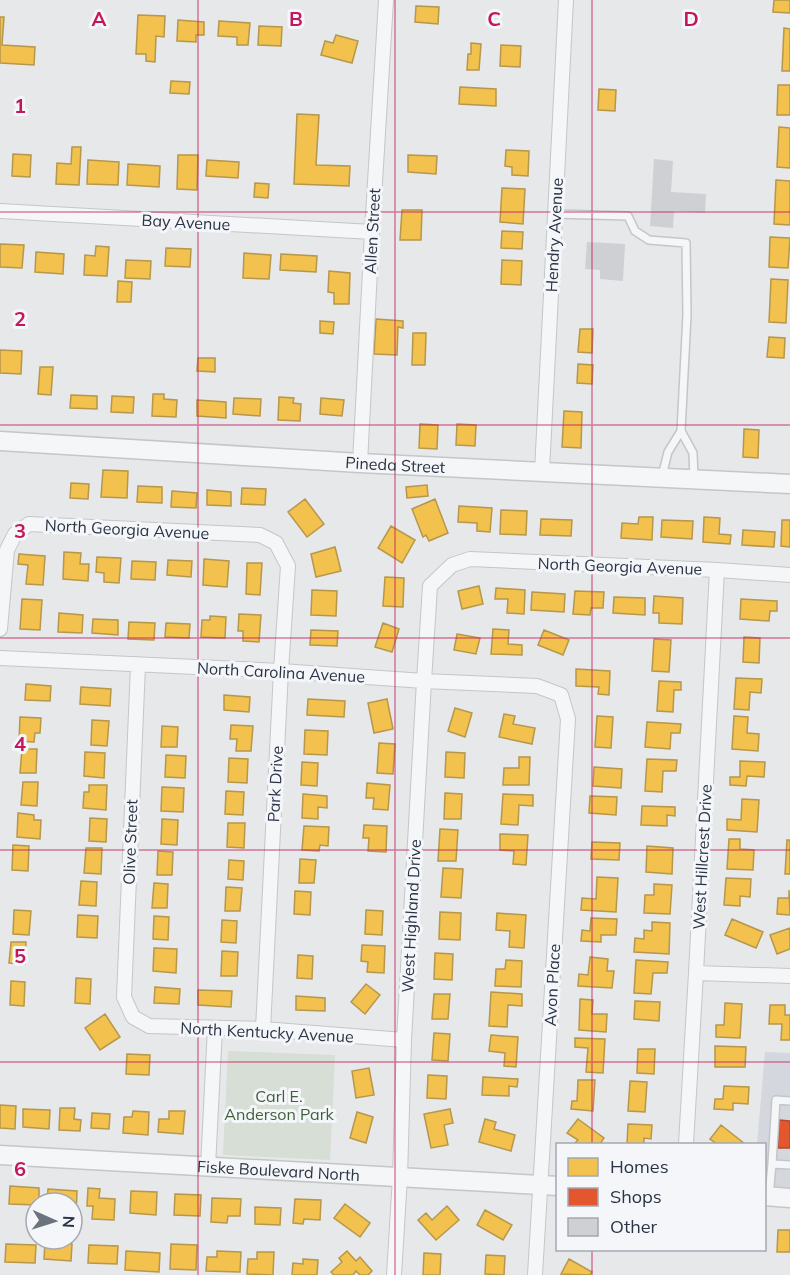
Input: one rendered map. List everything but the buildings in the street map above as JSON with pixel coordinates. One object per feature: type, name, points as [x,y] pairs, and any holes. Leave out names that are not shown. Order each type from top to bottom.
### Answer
[{"type":"street","name":"Allen Street","points":[[360,463],[386,0]]},
{"type":"street","name":"Hendry Avenue","points":[[542,471],[566,0]]},
{"type":"street","name":"Bay Avenue","points":[[0,211],[372,232]]},
{"type":"street","name":"Pineda Street","points":[[0,441],[360,463],[790,484]]},
{"type":"street","name":"North Georgia Avenue","points":[[0,629],[7,550],[15,534],[29,524],[260,535],[276,543]]},
{"type":"street","name":"Park Drive","points":[[262,1029],[288,566],[276,543]]},
{"type":"street","name":"North Georgia Avenue","points":[[452,566],[470,560],[790,575]]},
{"type":"street","name":"West Highland Drive","points":[[394,1275],[400,1177],[404,1040],[430,586],[452,566]]},
{"type":"street","name":"West Hillcrest Drive","points":[[686,1143],[717,570]]},
{"type":"street","name":"North Carolina Avenue","points":[[0,658],[537,686],[561,695]]},
{"type":"street","name":"Olive Street","points":[[133,1017],[124,997],[138,665]]},
{"type":"street","name":"Avon Place","points":[[535,1275],[549,1185],[568,718],[561,695]]},
{"type":"street","points":[[696,973],[790,976]]},
{"type":"street","name":"North Kentucky Avenue","points":[[133,1017],[149,1026],[262,1029],[404,1040]]},
{"type":"street","points":[[208,1167],[215,1028]]},
{"type":"street","name":"Fiske Boulevard North","points":[[0,1155],[549,1185]]},
{"type":"street","points":[[767,1197],[790,1198]]},
{"type":"lane","points":[[555,214],[628,216],[635,231],[649,240],[686,243],[687,315],[681,431],[668,452],[662,477]]},
{"type":"lane","points":[[681,431],[693,453],[694,479]]},
{"type":"lane","points":[[767,1197],[772,1164],[776,1100],[790,1101]]},
{"type":"lane","points":[[772,1164],[790,1165]]},
{"type":"shaded area","points":[[765,1052],[790,1053],[790,1192],[766,1190],[766,1143],[757,1143]]},
{"type":"green space","name":"Carl E. Anderson Park","points":[[228,1051],[335,1055],[330,1160],[223,1155]]}]
